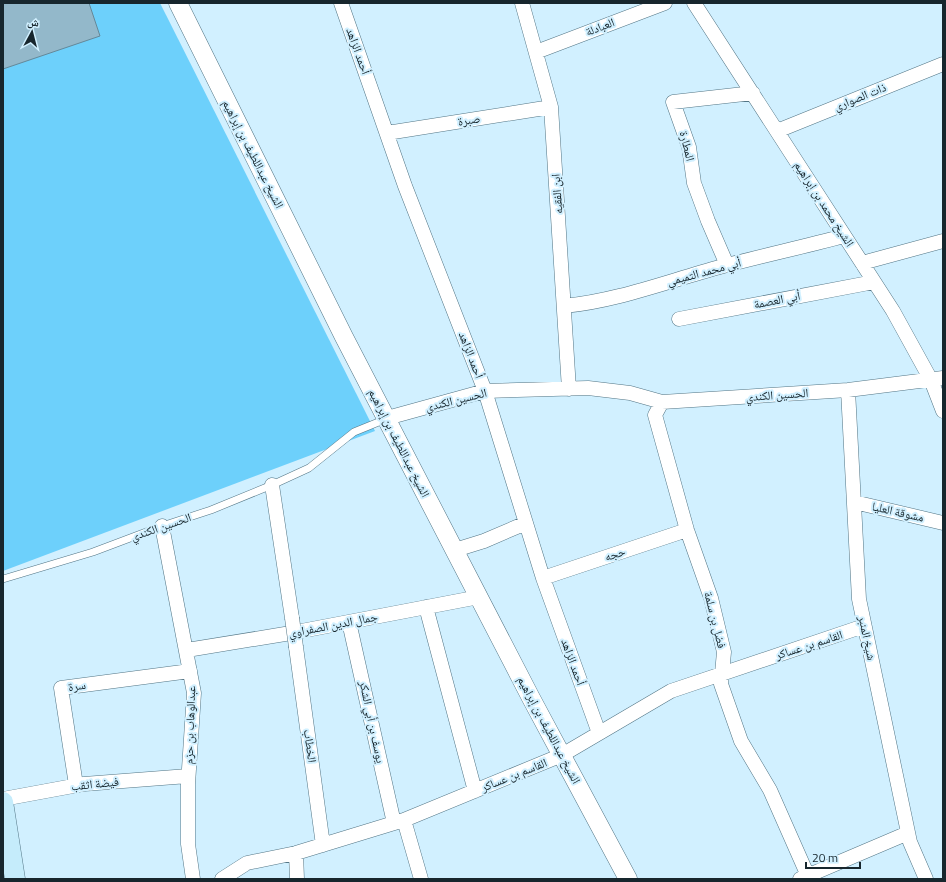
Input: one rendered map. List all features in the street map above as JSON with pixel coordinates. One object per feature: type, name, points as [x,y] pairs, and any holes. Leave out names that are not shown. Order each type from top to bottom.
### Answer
[{"type":"main road","points":[[3,802],[14,879]]},
{"type":"street","name":"الشيخ عبداللطيف بن إبراهيم","points":[[178,3],[387,418],[479,597],[628,879]]},
{"type":"street","name":"أحمد الزاهد","points":[[341,3],[405,186],[485,391],[543,578],[599,733]]},
{"type":"street","name":"ابن الفقيه","points":[[522,3],[551,107],[569,389]]},
{"type":"street","name":"العبادلة","points":[[536,52],[665,3]]},
{"type":"street","name":"الشيخ محمد بن إبراهيم","points":[[694,3],[937,379],[943,411]]},
{"type":"street","name":"ذات الصواري","points":[[777,131],[943,64]]},
{"type":"street","name":"المطارة","points":[[727,265],[694,183],[689,147],[673,102],[753,93]]},
{"type":"street","name":"صبرة","points":[[387,133],[551,107]]},
{"type":"street","name":"أبي محمد التميمي","points":[[564,306],[592,304],[727,265],[798,249],[844,236]]},
{"type":"street","points":[[862,263],[943,241]]},
{"type":"street","name":"أبي العصمة","points":[[679,319],[874,282]]},
{"type":"street","name":"الحسين الكندي","points":[[387,418],[485,391],[588,388],[630,393],[662,402],[848,390],[937,379]]},
{"type":"street","name":"شيخ المنبر","points":[[848,390],[859,599],[910,842],[926,879]]},
{"type":"street","name":"فضل بن سلمة","points":[[662,402],[655,415],[687,530],[711,598],[724,652],[721,684],[741,741],[770,790],[804,877]]},
{"type":"street","name":"الخطاب","points":[[272,485],[323,845]]},
{"type":"street","name":"مشوقة العليا","points":[[854,502],[943,522]]},
{"type":"street","points":[[455,550],[484,541],[526,523]]},
{"type":"street","name":"عبدالوهاب بن حزم","points":[[162,526],[187,650],[194,693],[188,776],[188,844],[193,879]]},
{"type":"street","name":"حجه","points":[[543,578],[687,530]]},
{"type":"street","name":"جمال الدين الصفراوي","points":[[187,650],[349,622],[479,597]]},
{"type":"street","points":[[426,607],[476,791]]},
{"type":"street","name":"يوسف بن أبي الشكر","points":[[349,622],[399,822],[421,879]]},
{"type":"street","name":"القاسم بن عساكر","points":[[222,879],[248,863],[296,853],[399,822],[562,755],[671,691],[864,626]]},
{"type":"street","name":"سرة","points":[[76,785],[61,688],[190,671]]},
{"type":"street","name":"فيضة اثقب","points":[[3,799],[76,785],[188,776]]},
{"type":"street","points":[[804,877],[908,833]]},
{"type":"street","points":[[296,853],[297,879]]},
{"type":"lane","name":"الحسين الكندي","points":[[3,579],[93,552],[162,526],[211,510],[272,485],[309,468],[354,432],[387,418]]},
{"type":"shaded area","points":[[3,3],[160,3],[375,431],[3,571]]},
{"type":"building","points":[[3,3],[89,3],[100,36],[3,69]]}]
